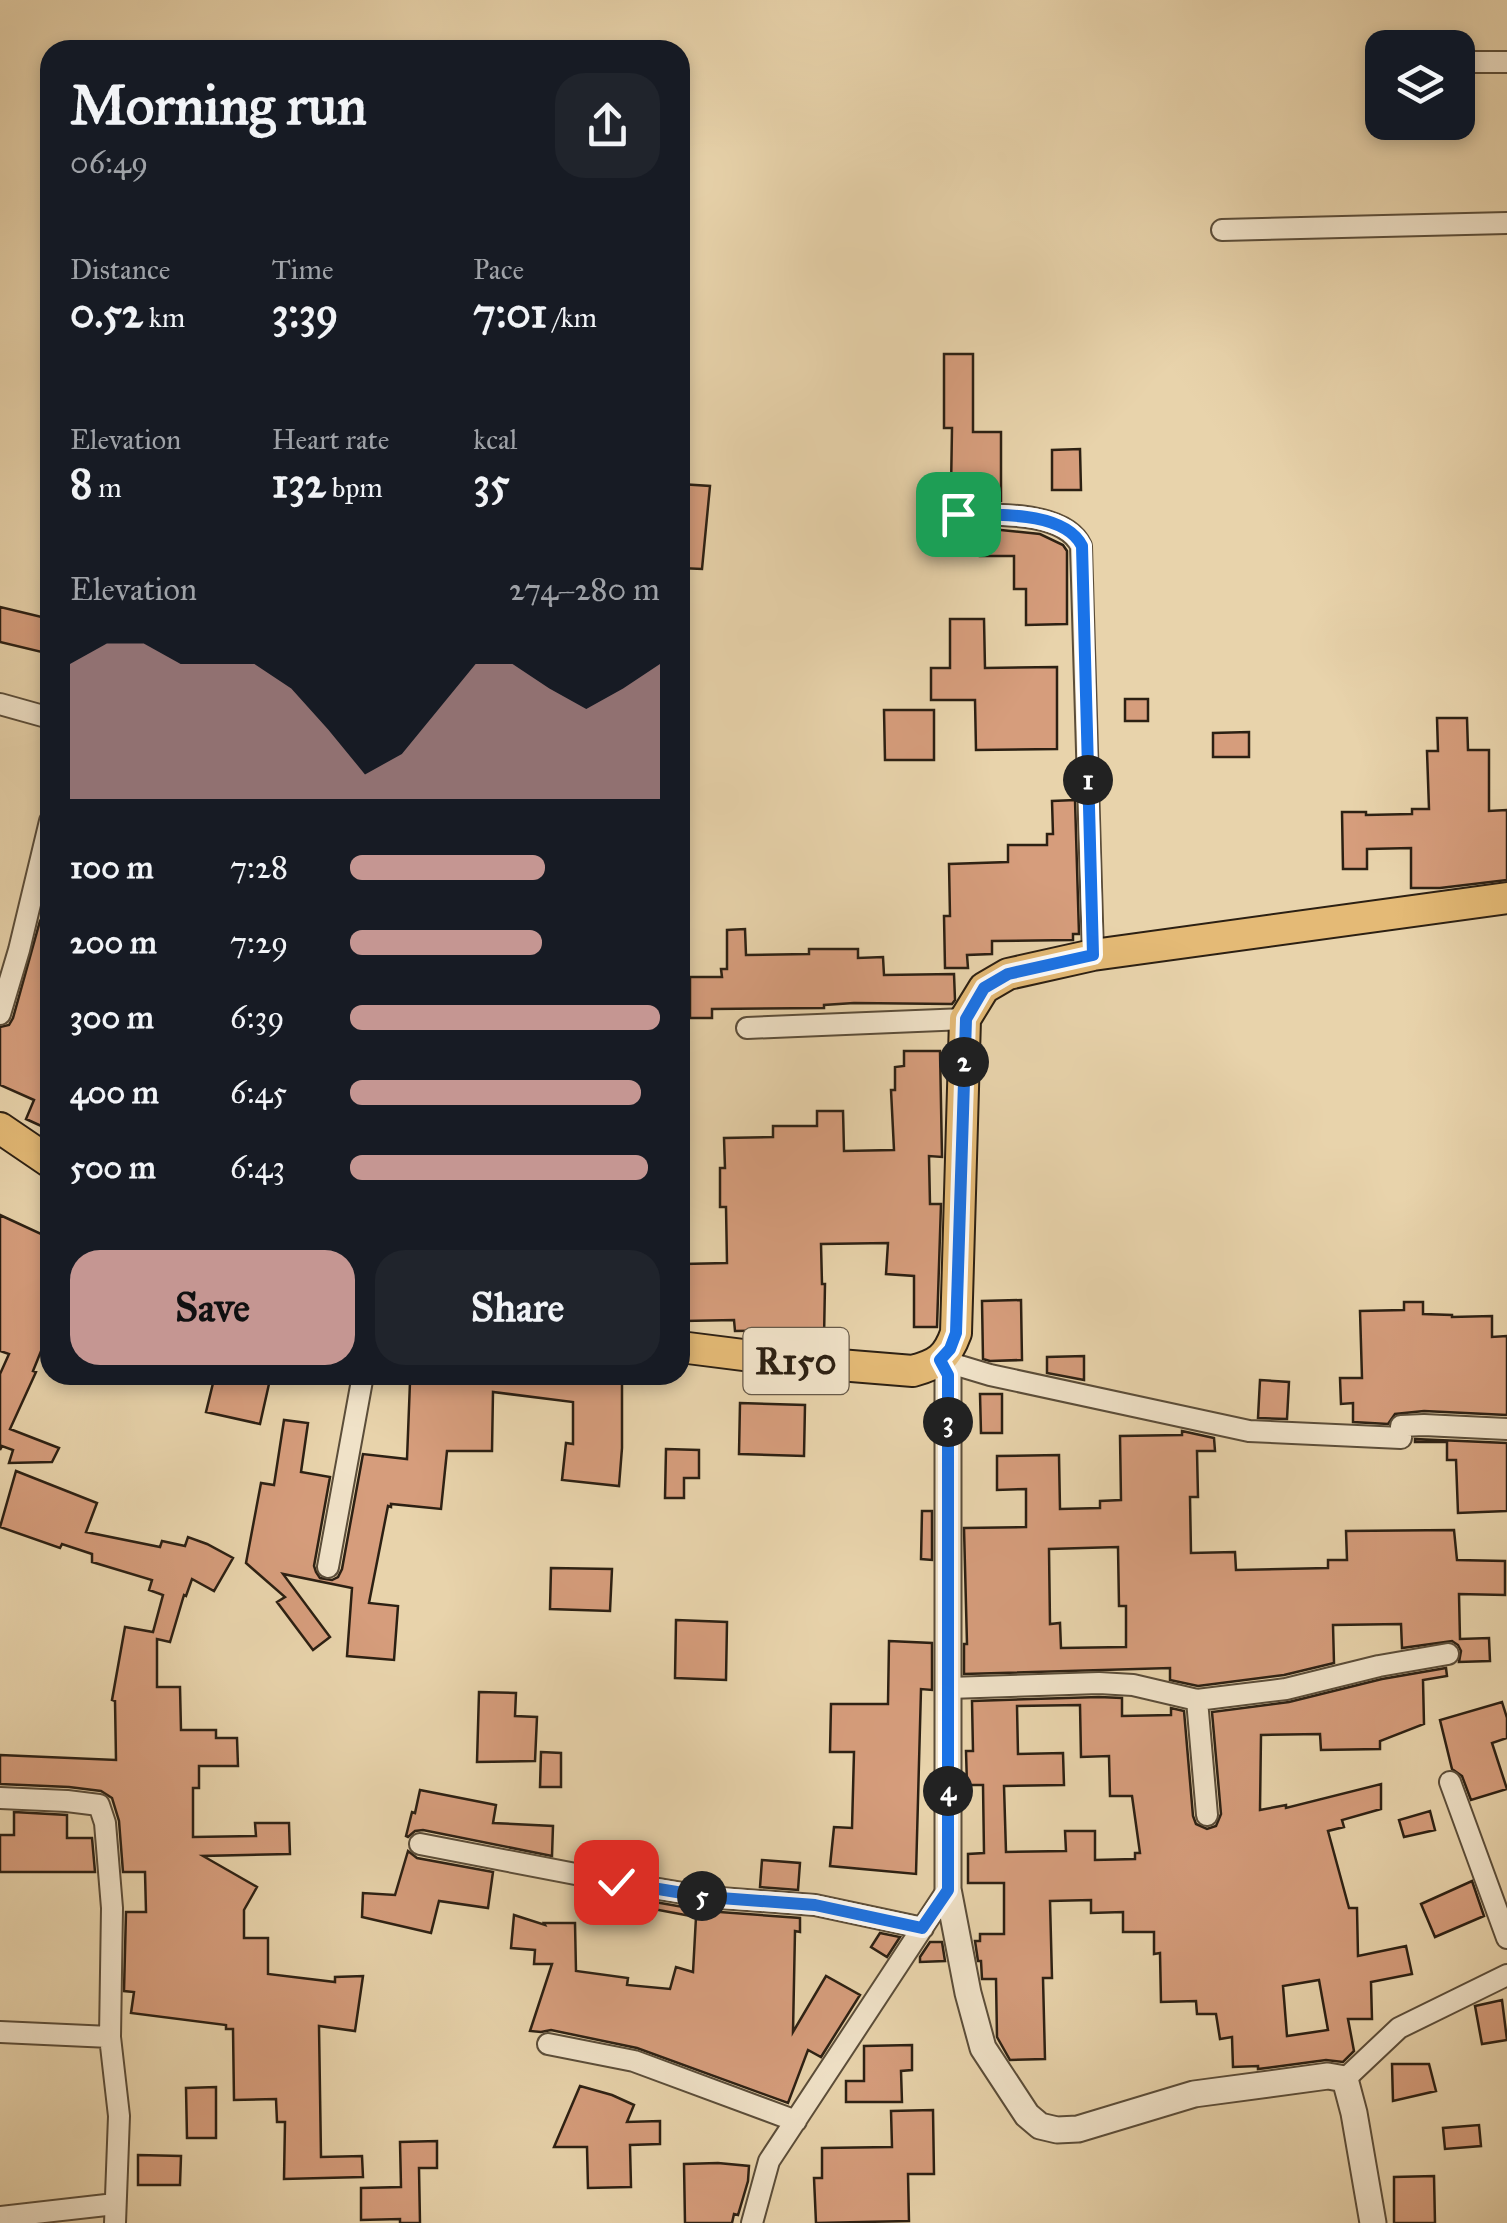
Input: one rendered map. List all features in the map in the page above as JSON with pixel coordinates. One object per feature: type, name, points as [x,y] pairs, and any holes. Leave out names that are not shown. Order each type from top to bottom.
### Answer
[{"type":"main road","points":[[940,1360],[956,1333],[966,1019],[984,988],[1008,974],[1093,955],[1507,898]]},
{"type":"main road","points":[[0,1128],[40,1155]]},
{"type":"main road","name":"R150","points":[[690,1348],[912,1371],[940,1360]]},
{"type":"street","points":[[1475,62],[1507,62]]},
{"type":"street","points":[[1222,230],[1507,223]]},
{"type":"street","points":[[958,514],[1022,516],[1059,525],[1077,536],[1082,546],[1093,955]]},
{"type":"street","points":[[0,704],[40,715]]},
{"type":"street","points":[[0,1014],[40,862]]},
{"type":"street","points":[[747,1028],[966,1019]]},
{"type":"street","points":[[940,1360],[990,1375],[1249,1431],[1402,1438],[1401,1426],[1507,1429]]},
{"type":"street","points":[[940,1360],[948,1375],[948,1890],[983,2048],[1027,2115],[1040,2126],[1057,2130],[1078,2129],[1194,2094],[1328,2076],[1345,2079]]},
{"type":"street","points":[[328,1567],[362,1385]]},
{"type":"street","points":[[948,1688],[1099,1683],[1133,1685],[1197,1700],[1286,1689],[1448,1654]]},
{"type":"street","points":[[1197,1700],[1207,1815]]},
{"type":"street","points":[[1450,1782],[1507,1938]]},
{"type":"street","points":[[0,1798],[99,1806],[105,1822],[112,1908],[110,2037],[119,2116],[115,2214],[0,2217]]},
{"type":"street","points":[[420,1844],[616,1882],[707,1897],[815,1905],[922,1928]]},
{"type":"street","points":[[752,2223],[769,2161],[948,1890]]},
{"type":"street","points":[[1345,2079],[1398,2028],[1507,1975]]},
{"type":"street","points":[[0,2032],[110,2037]]},
{"type":"street","points":[[548,2044],[634,2061],[796,2121]]},
{"type":"street","points":[[1345,2079],[1373,2223]]},
{"type":"building","points":[[944,354],[973,354],[973,432],[1001,432],[1001,501],[981,501],[981,491],[977,490],[951,490],[952,428],[944,428]]},
{"type":"building","points":[[1080,449],[1081,490],[1052,490],[1052,450]]},
{"type":"building","points":[[690,485],[710,486],[702,569],[690,568]]},
{"type":"building","points":[[981,528],[1040,534],[1063,545],[1067,551],[1067,624],[1026,625],[1026,589],[1014,589],[1014,556],[980,556]]},
{"type":"building","points":[[0,607],[40,617],[40,652],[0,642]]},
{"type":"building","points":[[950,619],[984,619],[985,668],[1057,667],[1057,749],[976,750],[975,700],[931,700],[931,668],[950,668]]},
{"type":"building","points":[[1125,699],[1148,699],[1148,721],[1125,721]]},
{"type":"building","points":[[884,710],[934,710],[934,760],[885,760]]},
{"type":"building","points":[[1437,718],[1467,718],[1468,750],[1489,750],[1489,811],[1507,810],[1507,880],[1411,888],[1411,848],[1367,849],[1367,869],[1343,869],[1342,812],[1412,814],[1412,809],[1429,809],[1427,751],[1438,751]]},
{"type":"building","points":[[1249,732],[1249,757],[1213,757],[1213,733]]},
{"type":"building","points":[[1075,800],[1079,934],[1073,934],[1073,940],[992,941],[992,954],[967,955],[968,968],[945,968],[949,864],[1008,862],[1008,845],[1047,845],[1047,834],[1053,834],[1052,801]]},
{"type":"building","points":[[40,921],[40,1125],[26,1119],[34,1100],[0,1085],[0,1027],[9,1025]]},
{"type":"building","points":[[745,929],[746,955],[858,949],[858,958],[883,957],[884,975],[954,974],[955,1000],[952,1004],[854,1003],[824,1008],[712,1009],[712,1018],[690,1018],[690,977],[722,977],[721,969],[727,969],[727,930]]},
{"type":"building","points":[[904,1051],[940,1051],[942,1157],[929,1156],[930,1204],[941,1204],[937,1327],[914,1327],[914,1276],[886,1274],[888,1243],[821,1244],[824,1338],[791,1337],[791,1330],[735,1331],[734,1320],[690,1321],[690,1264],[727,1263],[726,1207],[720,1207],[724,1138],[773,1137],[773,1126],[817,1126],[817,1111],[843,1111],[844,1151],[894,1150],[891,1090],[895,1090],[895,1067],[904,1066]]},
{"type":"building","points":[[0,1215],[40,1233],[40,1354],[33,1371],[36,1372],[10,1429],[59,1448],[52,1462],[9,1463],[13,1450],[2,1446],[0,1450],[0,1374],[9,1354],[0,1351]]},
{"type":"building","points":[[1021,1300],[1022,1360],[983,1359],[982,1301]]},
{"type":"building","points":[[1404,1302],[1423,1302],[1423,1314],[1492,1316],[1492,1337],[1507,1336],[1507,1415],[1424,1411],[1395,1414],[1388,1424],[1353,1422],[1353,1403],[1341,1404],[1340,1378],[1362,1378],[1360,1311],[1404,1310]]},
{"type":"building","points":[[1084,1356],[1084,1380],[1047,1373],[1047,1357]]},
{"type":"building","points":[[1260,1380],[1289,1382],[1287,1419],[1258,1418]]},
{"type":"building","points":[[213,1385],[269,1385],[260,1424],[206,1412]]},
{"type":"building","points":[[410,1385],[622,1385],[619,1486],[562,1480],[566,1443],[573,1444],[573,1402],[493,1392],[492,1451],[447,1451],[441,1509],[388,1506],[369,1603],[398,1606],[394,1660],[347,1656],[352,1588],[283,1574],[330,1637],[313,1650],[277,1602],[285,1597],[246,1563],[261,1483],[274,1485],[284,1420],[308,1423],[301,1472],[330,1477],[314,1566],[320,1578],[332,1580],[342,1569],[363,1454],[407,1459]]},
{"type":"building","points":[[980,1394],[1002,1394],[1002,1433],[981,1433]]},
{"type":"building","points":[[740,1403],[805,1405],[804,1456],[739,1454]]},
{"type":"building","points":[[1182,1431],[1214,1438],[1215,1451],[1197,1451],[1198,1497],[1190,1497],[1191,1553],[1235,1552],[1236,1570],[1328,1568],[1328,1560],[1347,1560],[1346,1531],[1454,1530],[1457,1560],[1505,1561],[1505,1595],[1459,1594],[1460,1639],[1489,1638],[1490,1661],[1459,1662],[1461,1651],[1452,1641],[1402,1648],[1401,1624],[1333,1625],[1334,1663],[1284,1675],[1198,1686],[1170,1680],[1170,1668],[964,1674],[964,1528],[1026,1527],[1026,1489],[997,1490],[997,1456],[1059,1455],[1060,1509],[1100,1508],[1100,1501],[1121,1500],[1120,1436],[1182,1435]],"holes":[[[1118,1547],[1119,1606],[1126,1606],[1126,1647],[1061,1648],[1060,1623],[1050,1624],[1049,1549]]]},
{"type":"building","points":[[1415,1439],[1507,1443],[1507,1511],[1458,1513],[1456,1460],[1447,1460],[1447,1442]]},
{"type":"building","points":[[666,1449],[699,1450],[699,1478],[684,1478],[684,1498],[665,1498]]},
{"type":"building","points":[[16,1471],[97,1503],[86,1532],[160,1547],[162,1541],[185,1546],[188,1537],[233,1558],[214,1591],[192,1579],[170,1642],[157,1639],[157,1687],[180,1687],[181,1730],[216,1730],[216,1738],[237,1738],[238,1766],[199,1766],[199,1788],[193,1788],[193,1837],[256,1836],[255,1823],[289,1823],[290,1854],[203,1856],[257,1887],[244,1910],[244,1938],[268,1938],[268,1974],[335,1982],[335,1977],[363,1976],[355,2031],[319,2026],[321,2157],[362,2156],[363,2177],[284,2179],[285,2122],[277,2122],[276,2099],[234,2100],[233,2029],[131,2013],[134,1992],[124,1991],[126,1912],[146,1912],[145,1872],[123,1872],[119,1821],[112,1798],[101,1791],[69,1787],[0,1784],[0,1755],[116,1760],[112,1700],[125,1627],[153,1632],[163,1595],[149,1590],[152,1580],[92,1562],[92,1554],[62,1544],[60,1548],[0,1527]]},
{"type":"building","points":[[922,1511],[932,1511],[932,1560],[921,1559]]},
{"type":"building","points":[[551,1568],[612,1569],[610,1611],[550,1609]]},
{"type":"building","points":[[676,1620],[727,1622],[726,1680],[675,1678]]},
{"type":"building","points":[[889,1641],[932,1643],[932,1690],[921,1689],[916,1874],[830,1866],[834,1827],[852,1828],[854,1752],[830,1752],[831,1704],[888,1704]]},
{"type":"building","points":[[1446,1668],[1447,1676],[1423,1680],[1424,1724],[1380,1741],[1380,1749],[1321,1750],[1320,1734],[1261,1735],[1260,1810],[1286,1808],[1381,1784],[1381,1809],[1342,1820],[1344,1827],[1328,1831],[1349,1908],[1357,1908],[1358,1956],[1406,1946],[1412,1974],[1371,1982],[1372,2019],[1348,2019],[1354,2051],[1343,2062],[1326,2060],[1258,2069],[1233,2067],[1232,2037],[1220,2039],[1216,2014],[1197,2014],[1196,2001],[1161,2002],[1160,1953],[1154,1954],[1154,1932],[1123,1932],[1123,1912],[1091,1913],[1091,1900],[1050,1901],[1052,1978],[1043,1978],[1045,2059],[1010,2060],[997,2037],[996,1979],[982,1979],[975,1941],[980,1941],[980,1934],[1004,1934],[1004,1883],[968,1883],[968,1854],[984,1853],[983,1785],[967,1785],[966,1751],[973,1751],[972,1701],[1122,1698],[1122,1716],[1171,1715],[1171,1708],[1184,1711],[1193,1816],[1196,1824],[1207,1829],[1216,1826],[1221,1814],[1212,1712],[1289,1702]],"holes":[[[1080,1705],[1081,1757],[1109,1756],[1110,1796],[1132,1796],[1140,1853],[1135,1853],[1135,1859],[1095,1860],[1095,1831],[1065,1831],[1066,1851],[1006,1852],[1004,1786],[1064,1785],[1063,1753],[1018,1754],[1017,1706]],[[1319,1980],[1328,2030],[1287,2036],[1283,1986]]]},
{"type":"building","points":[[479,1692],[516,1693],[515,1716],[537,1717],[535,1761],[477,1762]]},
{"type":"building","points":[[1502,1702],[1507,1738],[1492,1743],[1507,1789],[1471,1800],[1462,1776],[1452,1769],[1440,1720]]},
{"type":"building","points":[[541,1752],[561,1753],[561,1787],[540,1787]]},
{"type":"building","points":[[420,1790],[496,1805],[493,1823],[553,1826],[552,1856],[423,1830],[406,1836]]},
{"type":"building","points":[[1430,1811],[1435,1830],[1404,1837],[1399,1820]]},
{"type":"building","points":[[14,1812],[67,1815],[67,1838],[92,1838],[95,1872],[0,1872],[0,1835],[14,1835]]},
{"type":"building","points":[[408,1851],[417,1858],[493,1872],[488,1908],[439,1901],[431,1933],[362,1917],[363,1893],[395,1895]]},
{"type":"building","points":[[762,1860],[800,1863],[798,1890],[760,1887]]},
{"type":"building","points":[[1472,1881],[1484,1916],[1435,1937],[1421,1904]]},
{"type":"building","points":[[649,1901],[706,1911],[800,1918],[800,1932],[795,1931],[793,2032],[826,1976],[860,1995],[821,2057],[808,2050],[788,2103],[637,2048],[551,2030],[530,2031],[552,1964],[534,1964],[535,1950],[511,1948],[514,1915],[545,1925],[575,1923],[576,1971],[628,1978],[627,1985],[670,1989],[676,1967],[693,1972],[696,1917],[648,1908]]},
{"type":"building","points":[[880,1933],[900,1937],[887,1957],[871,1947]]},
{"type":"building","points":[[930,1942],[942,1942],[945,1961],[920,1962]]},
{"type":"building","points":[[1502,2000],[1507,2040],[1482,2044],[1475,2006]]},
{"type":"building","points":[[912,2045],[912,2070],[901,2071],[902,2102],[846,2102],[846,2081],[864,2081],[864,2046]]},
{"type":"building","points":[[1392,2064],[1429,2064],[1436,2091],[1393,2101]]},
{"type":"building","points":[[580,2086],[634,2105],[627,2122],[660,2121],[660,2144],[630,2145],[631,2187],[588,2188],[587,2147],[554,2147]]},
{"type":"building","points":[[216,2087],[216,2138],[187,2138],[186,2088]]},
{"type":"building","points":[[933,2110],[934,2174],[908,2174],[909,2221],[816,2223],[814,2178],[822,2178],[822,2148],[892,2147],[891,2111]]},
{"type":"building","points":[[1479,2125],[1481,2146],[1445,2149],[1443,2128]]},
{"type":"building","points":[[437,2141],[437,2168],[419,2168],[420,2223],[361,2220],[361,2188],[401,2187],[400,2142]]},
{"type":"building","points":[[138,2155],[181,2156],[180,2185],[138,2185]]},
{"type":"building","points":[[684,2164],[749,2166],[738,2215],[734,2214],[732,2223],[685,2223]]},
{"type":"building","points":[[1434,2176],[1435,2223],[1394,2223],[1394,2177]]},
{"type":"route","points":[[616,1882],[707,1897],[815,1905],[922,1928],[948,1890],[948,1375],[940,1360],[956,1333],[966,1019],[984,988],[1008,974],[1093,955],[1082,546],[1077,536],[1059,525],[1022,516],[958,514]]}]
